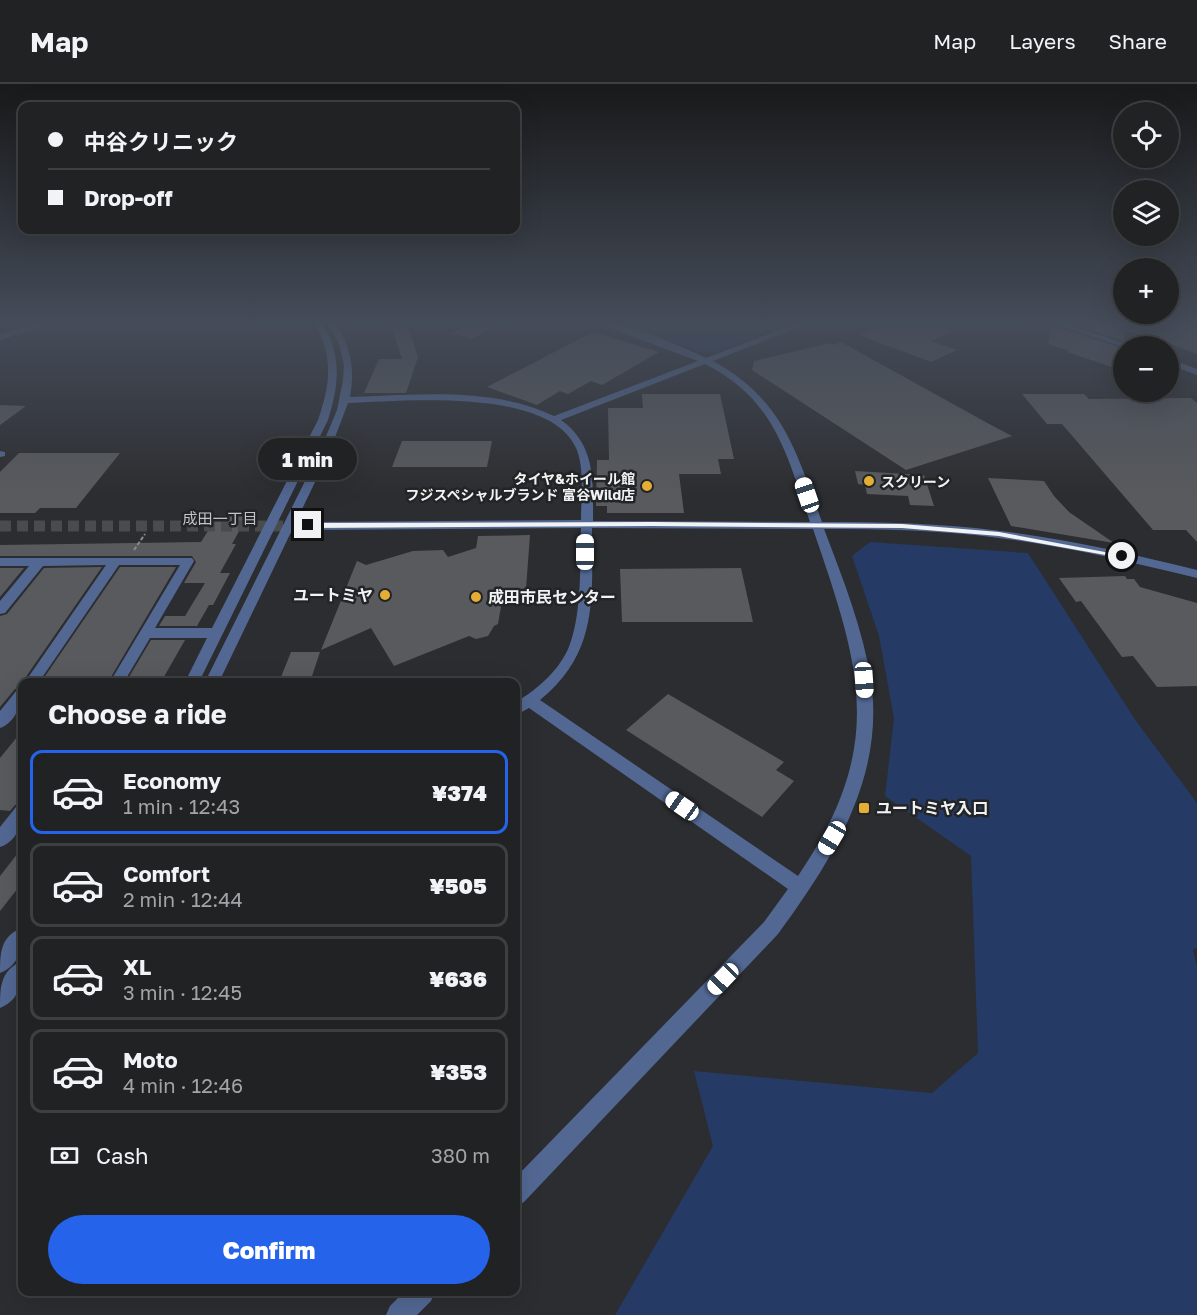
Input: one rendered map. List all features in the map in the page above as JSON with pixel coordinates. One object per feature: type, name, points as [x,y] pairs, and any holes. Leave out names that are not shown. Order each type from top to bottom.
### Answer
[{"type":"street","points":[[194,678],[309,449],[335,381]]},
{"type":"street","points":[[214,678],[319,463],[344,400],[348,381]]},
{"type":"street","points":[[554,419],[653,381]]},
{"type":"street","points":[[520,1190],[771,928],[801,888],[832,838],[850,799],[861,756],[866,718],[864,680],[855,634],[790,447],[777,420],[754,392],[738,381]]},
{"type":"street","points":[[344,400],[434,399],[496,402],[519,406],[554,419],[574,438],[582,450],[585,524],[583,613],[577,643],[569,661],[556,678],[523,705],[801,888]]},
{"type":"street","points":[[308,525],[818,524],[902,526],[999,534],[1102,551],[1197,574]]},
{"type":"street","points":[[0,562],[188,561],[119,678]]},
{"type":"street","points":[[0,610],[39,562]]},
{"type":"street","points":[[35,678],[115,562]]},
{"type":"street","points":[[147,633],[218,633]]},
{"type":"street","points":[[0,722],[18,699]]},
{"type":"street","points":[[0,840],[11,821]]},
{"type":"street","points":[[0,964],[18,942]]},
{"type":"street","points":[[0,999],[18,976]]},
{"type":"street","points":[[399,1315],[418,1296]]},
{"type":"shaded area","points":[[870,542],[1028,553],[1136,721],[1197,803],[1197,948],[1193,950],[1197,966],[1197,1315],[615,1315],[713,1146],[694,1071],[932,1093],[978,1053],[971,856],[885,796],[894,718],[879,636],[852,556]]},
{"type":"building","points":[[369,381],[410,381],[406,393],[364,393]]},
{"type":"building","points":[[498,381],[590,381],[568,394],[560,391],[537,405],[487,387]]},
{"type":"building","points":[[592,381],[608,381],[602,385]]},
{"type":"building","points":[[770,381],[912,381],[1012,436],[906,470]]},
{"type":"building","points":[[642,394],[720,394],[734,459],[718,459],[721,474],[679,474],[684,513],[607,513],[607,506],[596,506],[597,460],[609,460],[608,408],[643,408]]},
{"type":"building","points":[[1022,394],[1084,394],[1089,399],[1113,399],[1113,402],[1179,402],[1179,398],[1191,398],[1197,403],[1197,542],[1186,530],[1153,530],[1062,424],[1047,424]]},
{"type":"building","points":[[0,405],[26,406],[0,425]]},
{"type":"building","points":[[402,441],[492,441],[487,467],[392,467]]},
{"type":"building","points":[[19,453],[120,453],[76,508],[40,508],[35,513],[0,513],[0,472]]},
{"type":"building","points":[[855,471],[924,475],[934,506],[910,505],[908,496],[867,494],[865,485],[858,484]]},
{"type":"building","points":[[988,478],[1044,481],[1069,512],[1114,543],[1011,526]]},
{"type":"building","points":[[218,515],[248,515],[232,544],[236,544],[220,573],[230,573],[213,605],[209,605],[197,626],[159,626],[165,616],[185,616],[205,583],[184,583],[196,562],[192,556],[0,556],[0,545],[201,542]]},
{"type":"building","points":[[530,535],[526,589],[504,590],[498,624],[488,636],[476,639],[469,636],[394,666],[371,628],[321,650],[357,561],[366,565],[413,551],[443,550],[448,557],[476,548],[478,536]]},
{"type":"building","points":[[102,567],[25,678],[18,678],[18,688],[0,707],[0,616],[7,614],[44,568]]},
{"type":"building","points":[[120,567],[176,567],[110,678],[44,678]]},
{"type":"building","points":[[0,568],[24,568],[0,597]]},
{"type":"building","points":[[741,568],[753,622],[622,622],[620,569]]},
{"type":"building","points":[[1125,576],[1127,579],[1134,579],[1140,587],[1197,603],[1197,686],[1157,687],[1133,656],[1122,657],[1081,601],[1076,602],[1059,578]]},
{"type":"building","points":[[151,640],[185,640],[163,678],[128,678]]},
{"type":"building","points":[[291,652],[320,652],[311,678],[281,678]]},
{"type":"building","points":[[668,694],[784,762],[776,770],[794,781],[762,817],[626,730]]},
{"type":"building","points":[[18,736],[18,804],[10,811],[0,810],[0,758]]},
{"type":"building","points":[[18,853],[18,888],[0,911],[0,876]]},
{"type":"tunnel","points":[[0,526],[308,526]]},
{"type":"place","name":"スクリーン","points":[[869,481]]},
{"type":"place","name":"タイヤ&ホイール館 フジスペシャルブランド 富谷Wild店","points":[[647,486]]},
{"type":"place","name":"ユートミヤ","points":[[385,595]]},
{"type":"place","name":"成田市民センター","points":[[476,597]]},
{"type":"place","name":"ユートミヤ入口","points":[[864,808]]},
{"type":"district","name":"成田一丁目","points":[[220,518]]},
{"type":"route","points":[[308,525],[844,524],[902,526],[999,534],[1122,556]]}]
